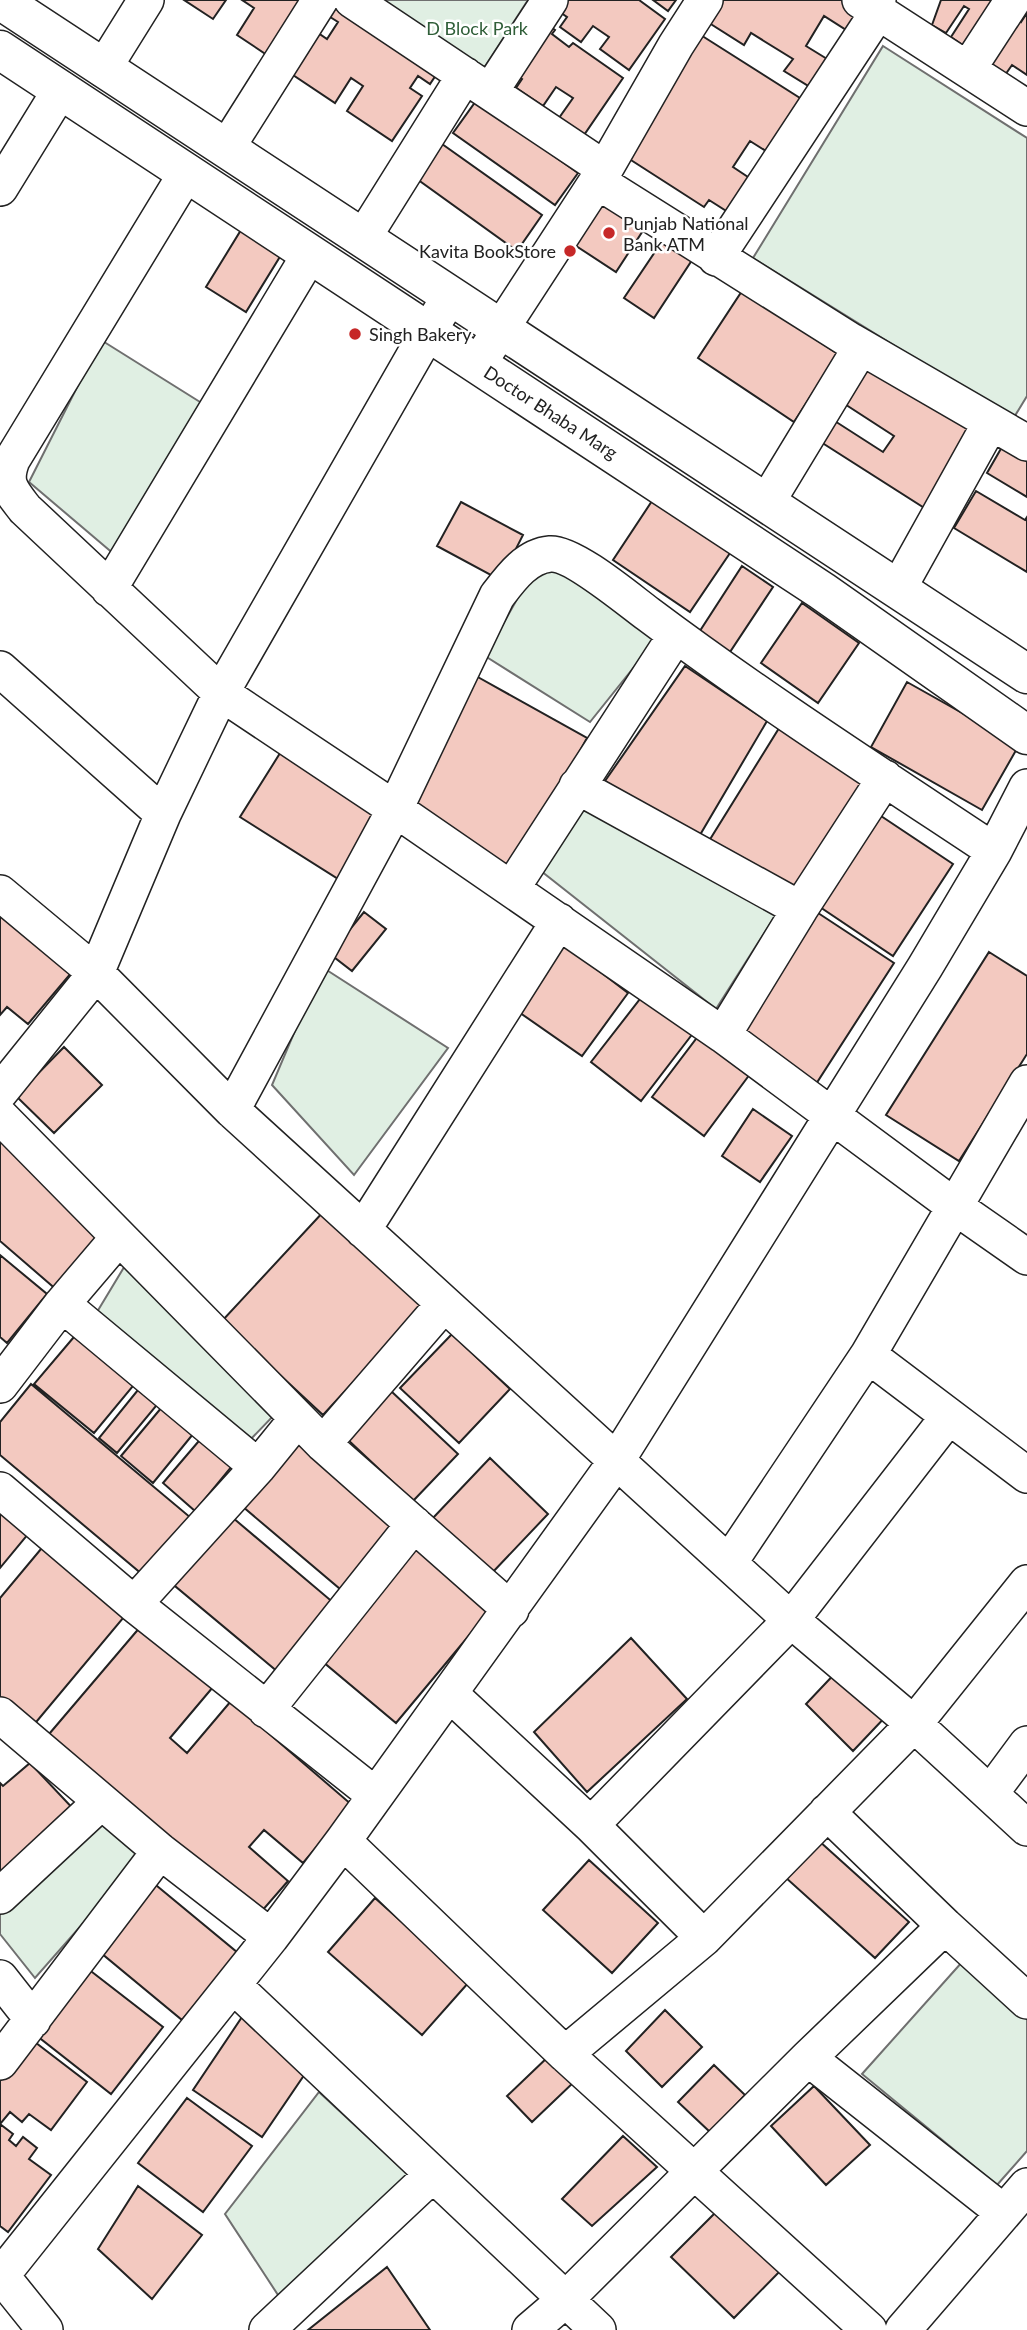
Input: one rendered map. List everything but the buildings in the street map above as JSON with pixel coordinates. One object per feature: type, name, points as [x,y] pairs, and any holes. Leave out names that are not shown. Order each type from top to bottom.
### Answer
[{"type":"street","points":[[0,0],[1027,674]]},
{"type":"street","points":[[103,69],[146,0]]},
{"type":"street","points":[[226,149],[320,0]]},
{"type":"street","points":[[352,0],[477,83],[716,258],[861,347],[1027,443]]},
{"type":"street","points":[[363,238],[477,83],[550,0]]},
{"type":"street","points":[[478,363],[601,175],[705,0]]},
{"type":"street","points":[[968,69],[1013,0]]},
{"type":"street","points":[[716,258],[872,4],[1027,108]]},
{"type":"street","name":"Doctor Bhaba Marg","points":[[0,50],[811,583],[1027,735]]},
{"type":"street","points":[[0,188],[61,89]]},
{"type":"street","points":[[187,172],[12,460],[7,472],[10,491],[25,509],[221,694],[512,888],[723,1035],[1027,1257]]},
{"type":"street","points":[[109,589],[310,254]]},
{"type":"street","points":[[0,1092],[96,973],[163,814],[221,694],[451,295]]},
{"type":"street","points":[[767,502],[861,347]]},
{"type":"street","points":[[898,589],[991,422]]},
{"type":"street","points":[[232,1110],[395,809],[497,596],[516,572],[533,560],[551,553],[594,574],[676,635],[994,851]]},
{"type":"street","points":[[512,888],[676,635]]},
{"type":"street","points":[[0,669],[163,814]]},
{"type":"street","points":[[723,1035],[885,778]]},
{"type":"street","points":[[577,786],[800,909]]},
{"type":"street","points":[[44,2330],[1,2275],[271,1937],[511,1610],[617,1460],[833,1117],[994,851],[1027,787]]},
{"type":"street","points":[[0,893],[96,973],[232,1110],[792,1620],[914,1724],[1027,1828]]},
{"type":"street","points":[[363,1230],[559,922]]},
{"type":"street","points":[[729,1563],[868,1356],[1027,1083]]},
{"type":"street","points":[[0,1116],[323,1444],[511,1610]]},
{"type":"street","points":[[0,1385],[62,1304],[119,1237]]},
{"type":"street","points":[[62,1304],[258,1467]]},
{"type":"street","points":[[323,1444],[444,1304]]},
{"type":"street","points":[[868,1356],[1027,1475]]},
{"type":"street","points":[[591,1825],[792,1620],[949,1416]]},
{"type":"street","points":[[134,1604],[298,1419]]},
{"type":"street","points":[[0,1490],[134,1604],[375,1794]]},
{"type":"street","points":[[266,1710],[414,1524]]},
{"type":"street","points":[[565,2054],[704,1938],[914,1724],[1027,1583]]},
{"type":"street","points":[[450,1694],[591,1825],[704,1938]]},
{"type":"street","points":[[0,1715],[160,1851],[271,1937]]},
{"type":"street","points":[[990,1794],[1027,1744]]},
{"type":"street","points":[[0,1896],[101,1802]]},
{"type":"street","points":[[827,1812],[1027,2001]]},
{"type":"street","points":[[343,1841],[565,2054],[869,2330]]},
{"type":"street","points":[[0,2062],[160,1851]]},
{"type":"street","points":[[530,2330],[565,2300],[945,1926]]},
{"type":"street","points":[[0,1978],[33,2020]]},
{"type":"street","points":[[233,1985],[598,2330]]},
{"type":"street","points":[[808,2058],[1003,2212]]},
{"type":"street","points":[[274,2328],[432,2175]]},
{"type":"street","points":[[903,2330],[1027,2186]]},
{"type":"green space","name":"D Block Park","points":[[383,0],[528,0],[484,68]]},
{"type":"green space","points":[[883,46],[1027,138],[1027,396],[1013,419],[753,258]]},
{"type":"green space","points":[[101,340],[208,407],[115,555],[29,482]]},
{"type":"green space","points":[[542,555],[658,637],[590,722],[485,656]]},
{"type":"green space","points":[[580,803],[777,913],[716,1009],[541,871]]},
{"type":"green space","points":[[322,967],[448,1048],[354,1175],[272,1085]]},
{"type":"green space","points":[[132,1254],[278,1411],[250,1440],[97,1312]]},
{"type":"green space","points":[[102,1809],[145,1853],[35,1978],[0,1934],[0,1904]]},
{"type":"green space","points":[[963,1961],[1027,2019],[1027,2151],[997,2185],[862,2074]]},
{"type":"green space","points":[[319,2092],[428,2193],[280,2298],[225,2214]]},
{"type":"place","name":"Punjab National Bank ATM","points":[[609,233]]},
{"type":"place","name":"Kavita BookStore","points":[[570,251]]},
{"type":"place","name":"Singh Bakery","points":[[355,334]]}]
